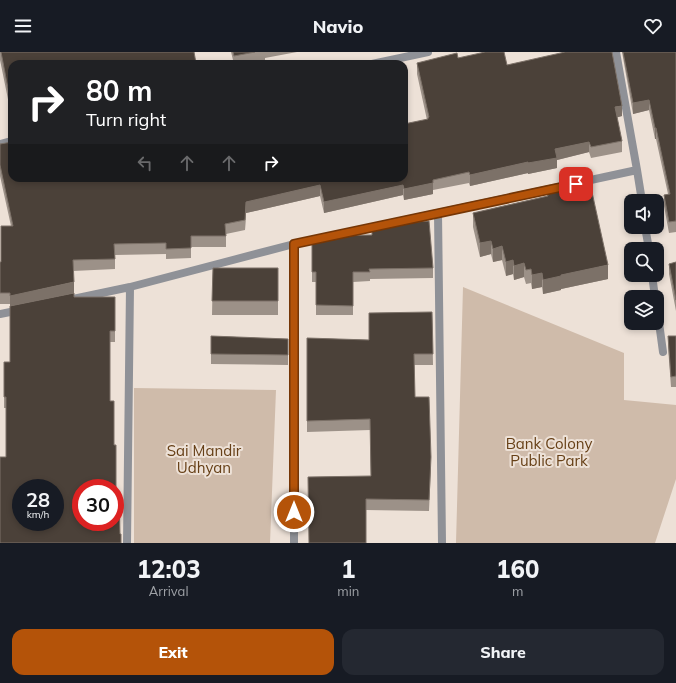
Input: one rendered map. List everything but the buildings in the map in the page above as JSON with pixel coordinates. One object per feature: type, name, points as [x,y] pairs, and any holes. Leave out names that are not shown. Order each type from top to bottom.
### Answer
[{"type":"street","points":[[391,60],[428,52]]},
{"type":"street","points":[[616,52],[641,194]]},
{"type":"street","points":[[69,300],[130,287],[294,244],[637,170]]},
{"type":"street","points":[[438,213],[442,543]]},
{"type":"street","points":[[294,244],[294,543]]},
{"type":"street","points":[[127,543],[130,287]]},
{"type":"street","points":[[0,314],[30,308]]},
{"type":"street","points":[[660,330],[663,352]]},
{"type":"green space","name":"Bank Colony Public Park","points":[[463,287],[624,353],[624,400],[676,405],[676,479],[655,543],[456,543]]},
{"type":"green space","name":"Sai Mandir Udhyan","points":[[134,388],[276,390],[270,543],[134,543]]},
{"type":"route","points":[[294,512],[294,244],[576,184]]}]
